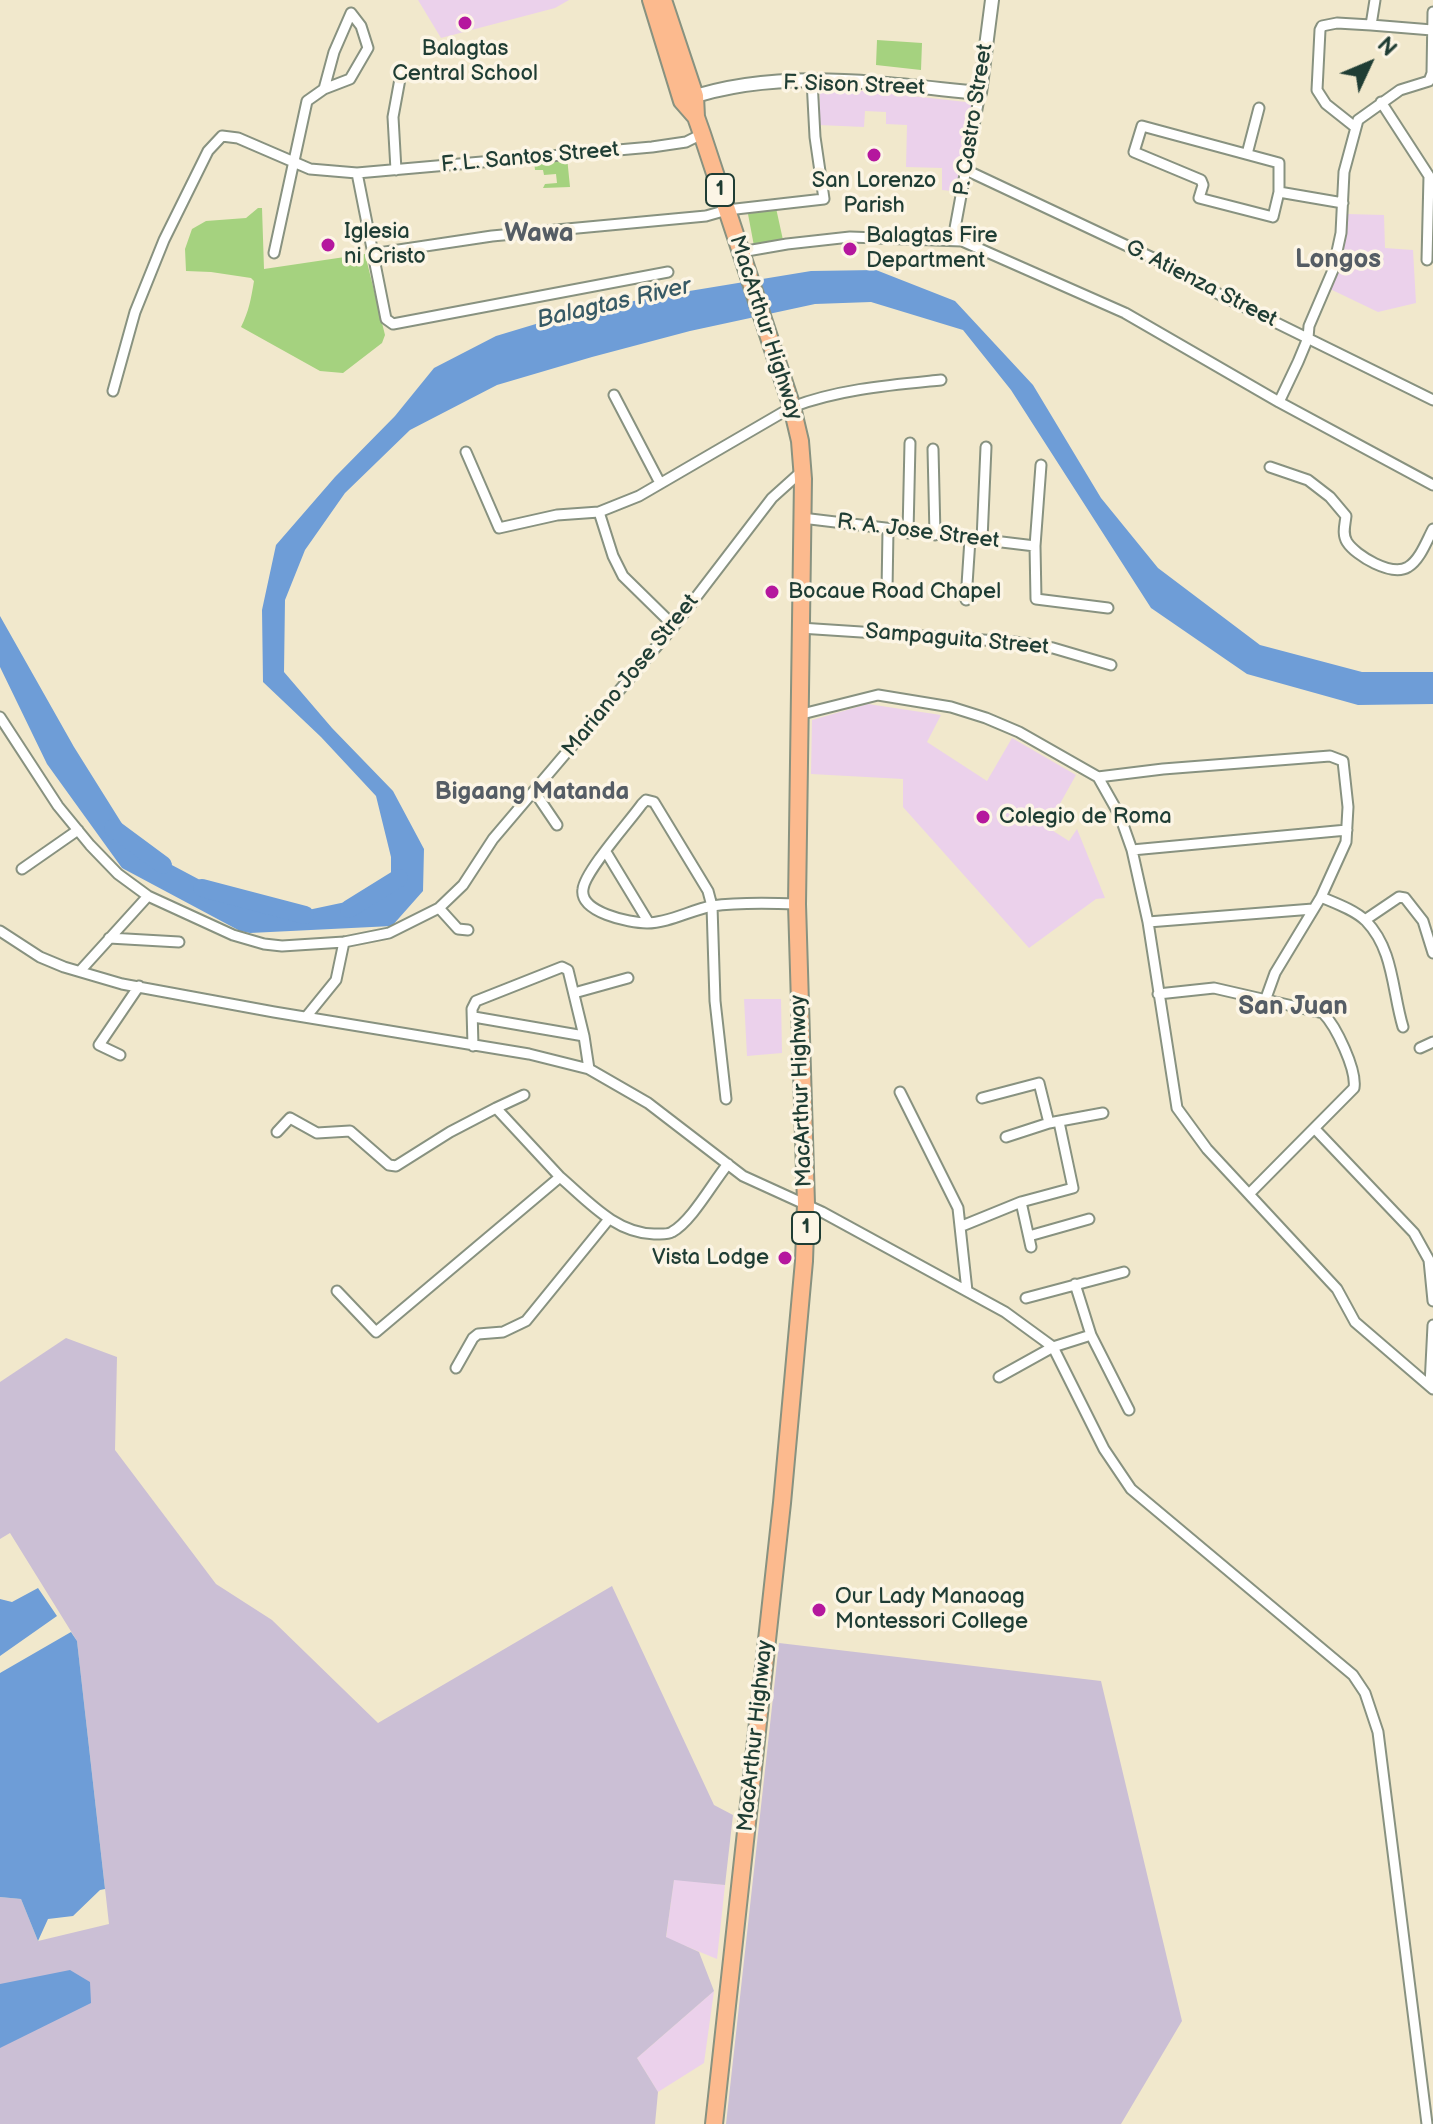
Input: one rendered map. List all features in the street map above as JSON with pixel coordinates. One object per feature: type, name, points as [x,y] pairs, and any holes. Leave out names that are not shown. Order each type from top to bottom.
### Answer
[{"type":"highway","name":"MacArthur Highway","points":[[651,0],[702,134],[768,332],[792,407],[800,441],[802,471],[802,714],[797,904],[806,1204],[804,1261],[782,1503],[714,2124]]},
{"type":"highway","name":"MacArthur Highway","points":[[663,0],[688,99]]},
{"type":"street","name":"P. Castro Street","points":[[953,239],[968,171],[992,0]]},
{"type":"street","points":[[1371,25],[1375,0]]},
{"type":"street","points":[[1279,402],[1308,338],[1309,326],[1333,270],[1341,233],[1344,172],[1355,127],[1361,116],[1400,90],[1429,81],[1432,73],[1433,12]]},
{"type":"street","points":[[274,253],[304,107],[311,97],[324,89],[350,79],[368,48],[361,26],[351,13],[334,52],[324,89]]},
{"type":"street","points":[[1355,127],[1326,104],[1317,90],[1322,26],[1371,25],[1432,30]]},
{"type":"street","points":[[396,170],[393,117],[402,68]]},
{"type":"street","name":"F. Sison Street","points":[[688,99],[742,85],[812,80],[980,93]]},
{"type":"street","points":[[372,254],[492,236],[706,216],[727,210],[824,199],[815,137],[812,80]]},
{"type":"street","points":[[1381,102],[1429,176],[1427,260]]},
{"type":"street","points":[[1247,154],[1259,108]]},
{"type":"street","points":[[1142,126],[1247,154],[1279,163],[1279,192],[1273,217],[1199,198],[1203,185],[1201,180],[1134,152],[1142,126]]},
{"type":"street","name":"F. L. Santos Street","points":[[113,391],[140,298],[164,240],[214,141],[227,135],[310,169],[357,173],[652,147],[686,142],[702,134]]},
{"type":"street","name":"G. Atienza Street","points":[[968,171],[1155,259],[1433,400]]},
{"type":"street","points":[[357,173],[386,319],[393,324],[668,272]]},
{"type":"street","points":[[1279,192],[1343,203]]},
{"type":"street","points":[[743,258],[787,244],[850,237],[953,239],[976,246],[1119,310],[1279,402],[1433,485]]},
{"type":"street","points":[[466,452],[499,528],[557,515],[599,512],[639,496],[792,407],[814,398],[941,380]]},
{"type":"street","points":[[614,395],[660,483]]},
{"type":"street","points":[[908,533],[910,443]]},
{"type":"street","points":[[982,540],[986,447]]},
{"type":"street","points":[[933,449],[935,535]]},
{"type":"street","points":[[1041,465],[1035,546],[1036,599],[1108,608]]},
{"type":"street","points":[[1270,467],[1300,475],[1330,497],[1346,516],[1345,540],[1389,570],[1401,570],[1413,563],[1433,529]]},
{"type":"street","name":"Mariano Jose Street","points":[[0,717],[28,763],[78,830],[118,874],[148,896],[248,940],[282,946],[344,942],[389,933],[439,908],[463,885],[493,839],[674,626],[772,498],[802,471]]},
{"type":"street","points":[[599,512],[623,576],[674,626]]},
{"type":"street","name":"R. A. Jose Street","points":[[802,518],[1035,546]]},
{"type":"street","points":[[887,591],[888,530]]},
{"type":"street","points":[[966,600],[970,539]]},
{"type":"street","name":"Sampaguita Street","points":[[800,628],[1014,642],[1063,650],[1111,665]]},
{"type":"street","points":[[802,714],[878,695],[951,707],[1019,732],[1098,777],[1120,816],[1132,850],[1148,922],[1177,1108],[1207,1149],[1337,1289],[1355,1322],[1432,1387]]},
{"type":"street","points":[[1098,777],[1334,756],[1343,761],[1348,807],[1346,842],[1321,897],[1275,973],[1266,998]]},
{"type":"street","points":[[534,791],[557,825]]},
{"type":"street","points":[[726,1099],[714,988],[712,906],[708,891],[657,805],[650,800],[642,804],[582,890],[585,902],[604,913],[649,923],[712,906],[797,904]]},
{"type":"street","points":[[22,869],[78,830]]},
{"type":"street","points":[[1132,850],[1347,830]]},
{"type":"street","points":[[606,852],[649,923]]},
{"type":"street","points":[[80,971],[148,896]]},
{"type":"street","points":[[1321,897],[1365,920],[1383,946],[1403,1027]]},
{"type":"street","points":[[1365,920],[1399,897],[1405,898],[1423,921],[1433,953]]},
{"type":"street","points":[[439,908],[458,929],[468,930]]},
{"type":"street","points":[[1148,922],[1313,909]]},
{"type":"street","points":[[0,931],[40,957],[139,986],[529,1054],[589,1069],[648,1103],[757,1184],[806,1204],[967,1291],[1024,1324],[1053,1347],[1104,1449],[1131,1489],[1353,1675],[1365,1693],[1378,1732],[1427,2124]]},
{"type":"street","points":[[109,938],[179,942]]},
{"type":"street","points":[[306,1017],[336,980],[344,942]]},
{"type":"street","points":[[473,1046],[472,1009],[476,1001],[562,967],[568,970],[589,1069]]},
{"type":"street","points":[[574,993],[628,978]]},
{"type":"street","points":[[120,1055],[99,1045],[139,986]]},
{"type":"street","points":[[1158,994],[1214,988],[1323,1013],[1330,1020],[1353,1073],[1354,1088],[1250,1193]]},
{"type":"street","points":[[474,1017],[584,1036]]},
{"type":"street","points":[[1420,1048],[1433,1042]]},
{"type":"street","points":[[962,1226],[1021,1202],[1073,1188],[1039,1083],[982,1098]]},
{"type":"street","points":[[900,1092],[952,1192],[962,1226],[967,1291]]},
{"type":"street","points":[[277,1132],[290,1118],[317,1133],[350,1131],[389,1165],[396,1166],[450,1132],[524,1095]]},
{"type":"street","points":[[496,1108],[560,1177],[609,1219],[637,1233],[673,1232],[728,1164]]},
{"type":"street","points":[[1006,1137],[1103,1113]]},
{"type":"street","points":[[1315,1129],[1414,1233],[1429,1260],[1433,1301]]},
{"type":"street","points":[[337,1291],[376,1332],[560,1177]]},
{"type":"street","points":[[1021,1202],[1030,1242],[1089,1219]]},
{"type":"street","points":[[456,1368],[478,1334],[503,1332],[526,1321],[609,1219]]},
{"type":"street","points":[[1026,1298],[1124,1272]]},
{"type":"street","points":[[1075,1284],[1091,1335],[1129,1410]]},
{"type":"street","points":[[1432,1387],[1433,1325]]},
{"type":"street","points":[[999,1377],[1053,1347],[1091,1335]]},
{"type":"shaded area","name":"Balagtas Central School","points":[[418,0],[569,0],[555,8],[441,38]]},
{"type":"shaded area","points":[[820,89],[975,103],[961,192],[942,190],[942,168],[906,167],[907,125],[886,124],[886,112],[865,111],[864,127],[819,125]]},
{"type":"shaded area","points":[[1347,214],[1384,215],[1385,248],[1413,250],[1416,303],[1378,312],[1328,288]]},
{"type":"shaded area","name":"Colegio de Roma","points":[[868,704],[941,715],[927,742],[987,781],[1012,738],[1076,775],[1047,827],[1069,841],[1077,829],[1105,898],[1096,899],[1029,948],[903,807],[903,779],[811,774],[812,720]]},
{"type":"shaded area","points":[[744,999],[781,999],[782,1053],[747,1056]]},
{"type":"shaded area","points":[[66,1338],[117,1357],[115,1450],[216,1584],[272,1620],[378,1723],[612,1586],[714,1805],[733,1815],[725,1885],[674,1880],[666,1937],[699,1952],[714,1991],[637,2058],[658,2092],[655,2124],[0,2124],[0,1897],[21,1899],[38,1941],[109,1924],[77,1641],[10,1533],[0,1539],[0,1382]]},
{"type":"shaded area","points":[[779,1643],[1101,1681],[1182,2021],[1121,2124],[726,2124]]},
{"type":"shaded area","points":[[674,1879],[725,1885],[717,1959],[666,1938]]},
{"type":"shaded area","points":[[714,1991],[704,2063],[658,2092],[637,2058]]},
{"type":"green space","points":[[877,40],[922,43],[921,70],[876,65]]},
{"type":"green space","points":[[567,157],[570,187],[543,188],[545,184],[557,183],[556,174],[544,175],[543,170],[535,170],[534,161]]},
{"type":"green space","points":[[262,208],[264,269],[365,254],[385,335],[382,343],[343,373],[320,371],[241,327],[251,299],[254,281],[251,278],[186,271],[185,249],[192,229],[206,221],[246,218]]},
{"type":"green space","points":[[776,208],[783,240],[754,246],[748,214]]},
{"type":"water","points":[[876,270],[955,301],[1033,385],[1101,498],[1158,568],[1260,645],[1362,672],[1433,672],[1433,704],[1358,705],[1247,674],[1151,608],[1011,390],[963,330],[871,302],[815,304],[690,331],[497,385],[410,430],[345,493],[305,550],[285,600],[284,672],[332,728],[393,791],[424,849],[423,891],[392,926],[240,931],[122,868],[47,764],[0,667],[0,616],[74,747],[136,846],[251,907],[308,910],[374,896],[391,878],[391,857],[376,796],[321,737],[263,682],[262,610],[276,545],[335,477],[395,416],[434,368],[496,336],[569,314],[659,296],[811,271]]},
{"type":"water","points":[[38,1588],[57,1616],[0,1656],[0,1599],[12,1602]]},
{"type":"water","points":[[71,1632],[77,1641],[105,1889],[100,1890],[73,1916],[48,1919],[38,1941],[21,1899],[0,1897],[0,1673]]},
{"type":"water","points":[[70,1970],[90,1982],[91,2003],[0,2048],[0,1984]]},
{"type":"waterway","name":"Balagtas River","points":[[113,828],[163,865]]},
{"type":"waterway","name":"Balagtas River","points":[[349,909],[399,878]]},
{"type":"waterway","name":"Balagtas River","points":[[202,888],[305,915]]},
{"type":"place","name":"Balagtas Central School","points":[[465,23]]},
{"type":"place","name":"San Lorenzo Parish","points":[[874,155]]},
{"type":"place","name":"Iglesia ni Cristo","points":[[328,245]]},
{"type":"place","name":"Balagtas Fire Department","points":[[850,249]]},
{"type":"place","name":"Bocaue Road Chapel","points":[[772,592]]},
{"type":"place","name":"Colegio de Roma","points":[[983,817]]},
{"type":"place","name":"Vista Lodge","points":[[785,1258]]},
{"type":"place","name":"Our Lady Manaoag Montessori College","points":[[819,1610]]},
{"type":"district","name":"Wawa","points":[[539,234]]},
{"type":"district","name":"Longos","points":[[1338,260]]},
{"type":"district","name":"Bigaang Matanda","points":[[532,793]]},
{"type":"district","name":"San Juan","points":[[1293,1007]]}]
